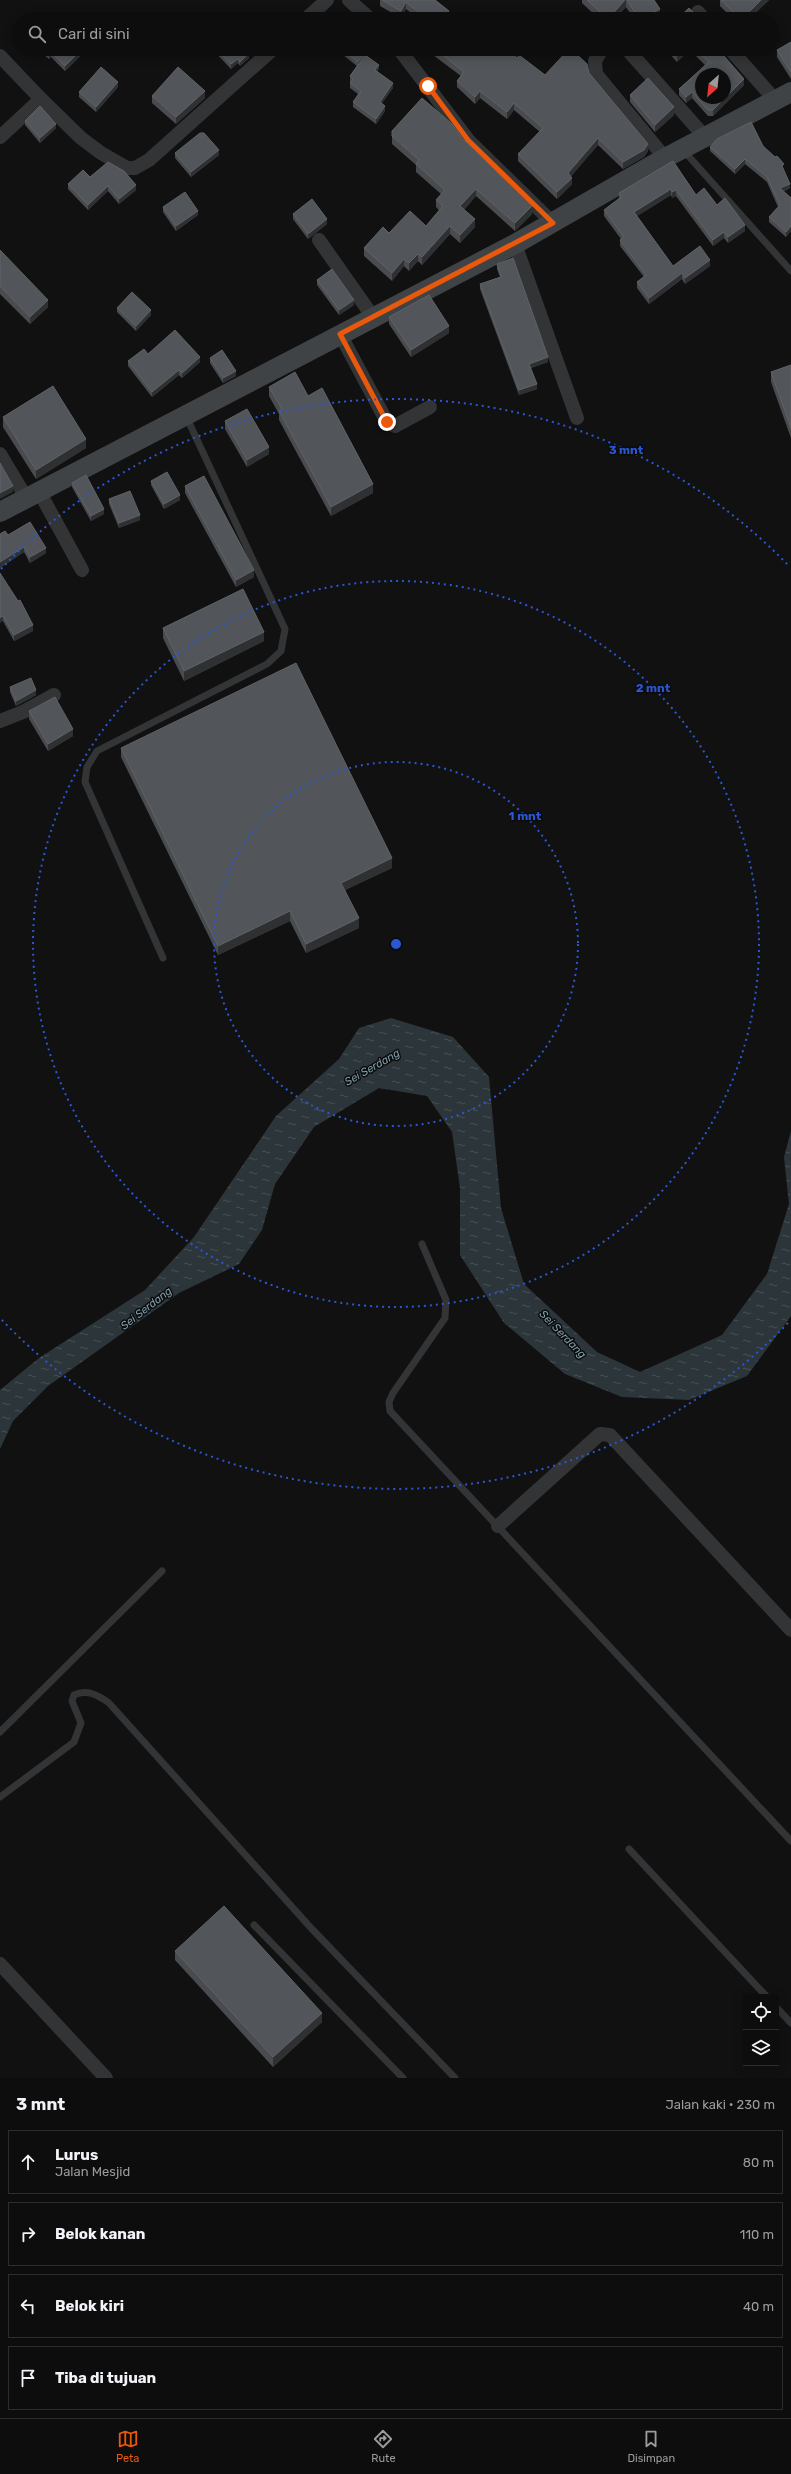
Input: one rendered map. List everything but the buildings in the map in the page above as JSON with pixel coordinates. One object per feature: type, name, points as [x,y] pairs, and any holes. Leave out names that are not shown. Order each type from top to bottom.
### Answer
[{"type":"street","points":[[314,12],[327,0]]},
{"type":"street","points":[[349,0],[362,12]]},
{"type":"street","points":[[0,56],[81,138],[127,168],[135,168],[149,160],[168,145],[265,56]]},
{"type":"street","points":[[404,56],[468,140],[553,223]]},
{"type":"street","points":[[598,56],[595,61],[596,74],[674,154]]},
{"type":"street","points":[[633,56],[705,137]]},
{"type":"street","points":[[0,512],[515,244],[674,154],[783,96],[738,56]]},
{"type":"street","points":[[0,137],[40,98]]},
{"type":"street","points":[[320,240],[373,317]]},
{"type":"street","points":[[515,244],[577,418]]},
{"type":"street","points":[[340,334],[387,422],[395,426],[430,407]]},
{"type":"street","points":[[0,454],[33,496],[82,570]]},
{"type":"street","points":[[0,721],[22,712],[54,695]]},
{"type":"street","points":[[498,1526],[600,1434],[610,1435],[791,1630]]},
{"type":"street","points":[[0,1964],[106,2078]]},
{"type":"lane","points":[[674,154],[791,271]]},
{"type":"lane","points":[[163,958],[85,782],[87,766],[97,751],[267,664],[281,651],[285,635],[285,629],[186,414]]},
{"type":"lane","points":[[422,1244],[446,1300],[445,1318],[393,1393],[389,1402],[390,1411],[791,1841]]},
{"type":"lane","points":[[0,1732],[162,1571]]},
{"type":"lane","points":[[0,1796],[74,1742],[81,1723],[72,1701],[74,1695],[89,1693],[98,1696],[109,1703],[311,1928],[455,2078]]},
{"type":"lane","points":[[629,1849],[764,1994]]},
{"type":"lane","points":[[254,1925],[403,2078]]},
{"type":"lane","points":[[779,2010],[791,2023]]},
{"type":"water","name":"Sei Serdang","points":[[391,1018],[453,1037],[489,1077],[501,1208],[524,1284],[597,1352],[640,1372],[722,1335],[767,1274],[789,1204],[784,1157],[791,1131],[791,1316],[747,1376],[689,1400],[622,1397],[565,1374],[504,1323],[460,1255],[460,1188],[452,1132],[427,1096],[379,1088],[314,1127],[275,1184],[262,1230],[239,1264],[179,1293],[48,1386],[13,1421],[0,1449],[0,1390],[39,1358],[145,1290],[194,1237],[276,1116],[339,1059],[359,1028]]},
{"type":"route","points":[[387,422],[340,334],[553,223],[468,140],[428,86]]}]
